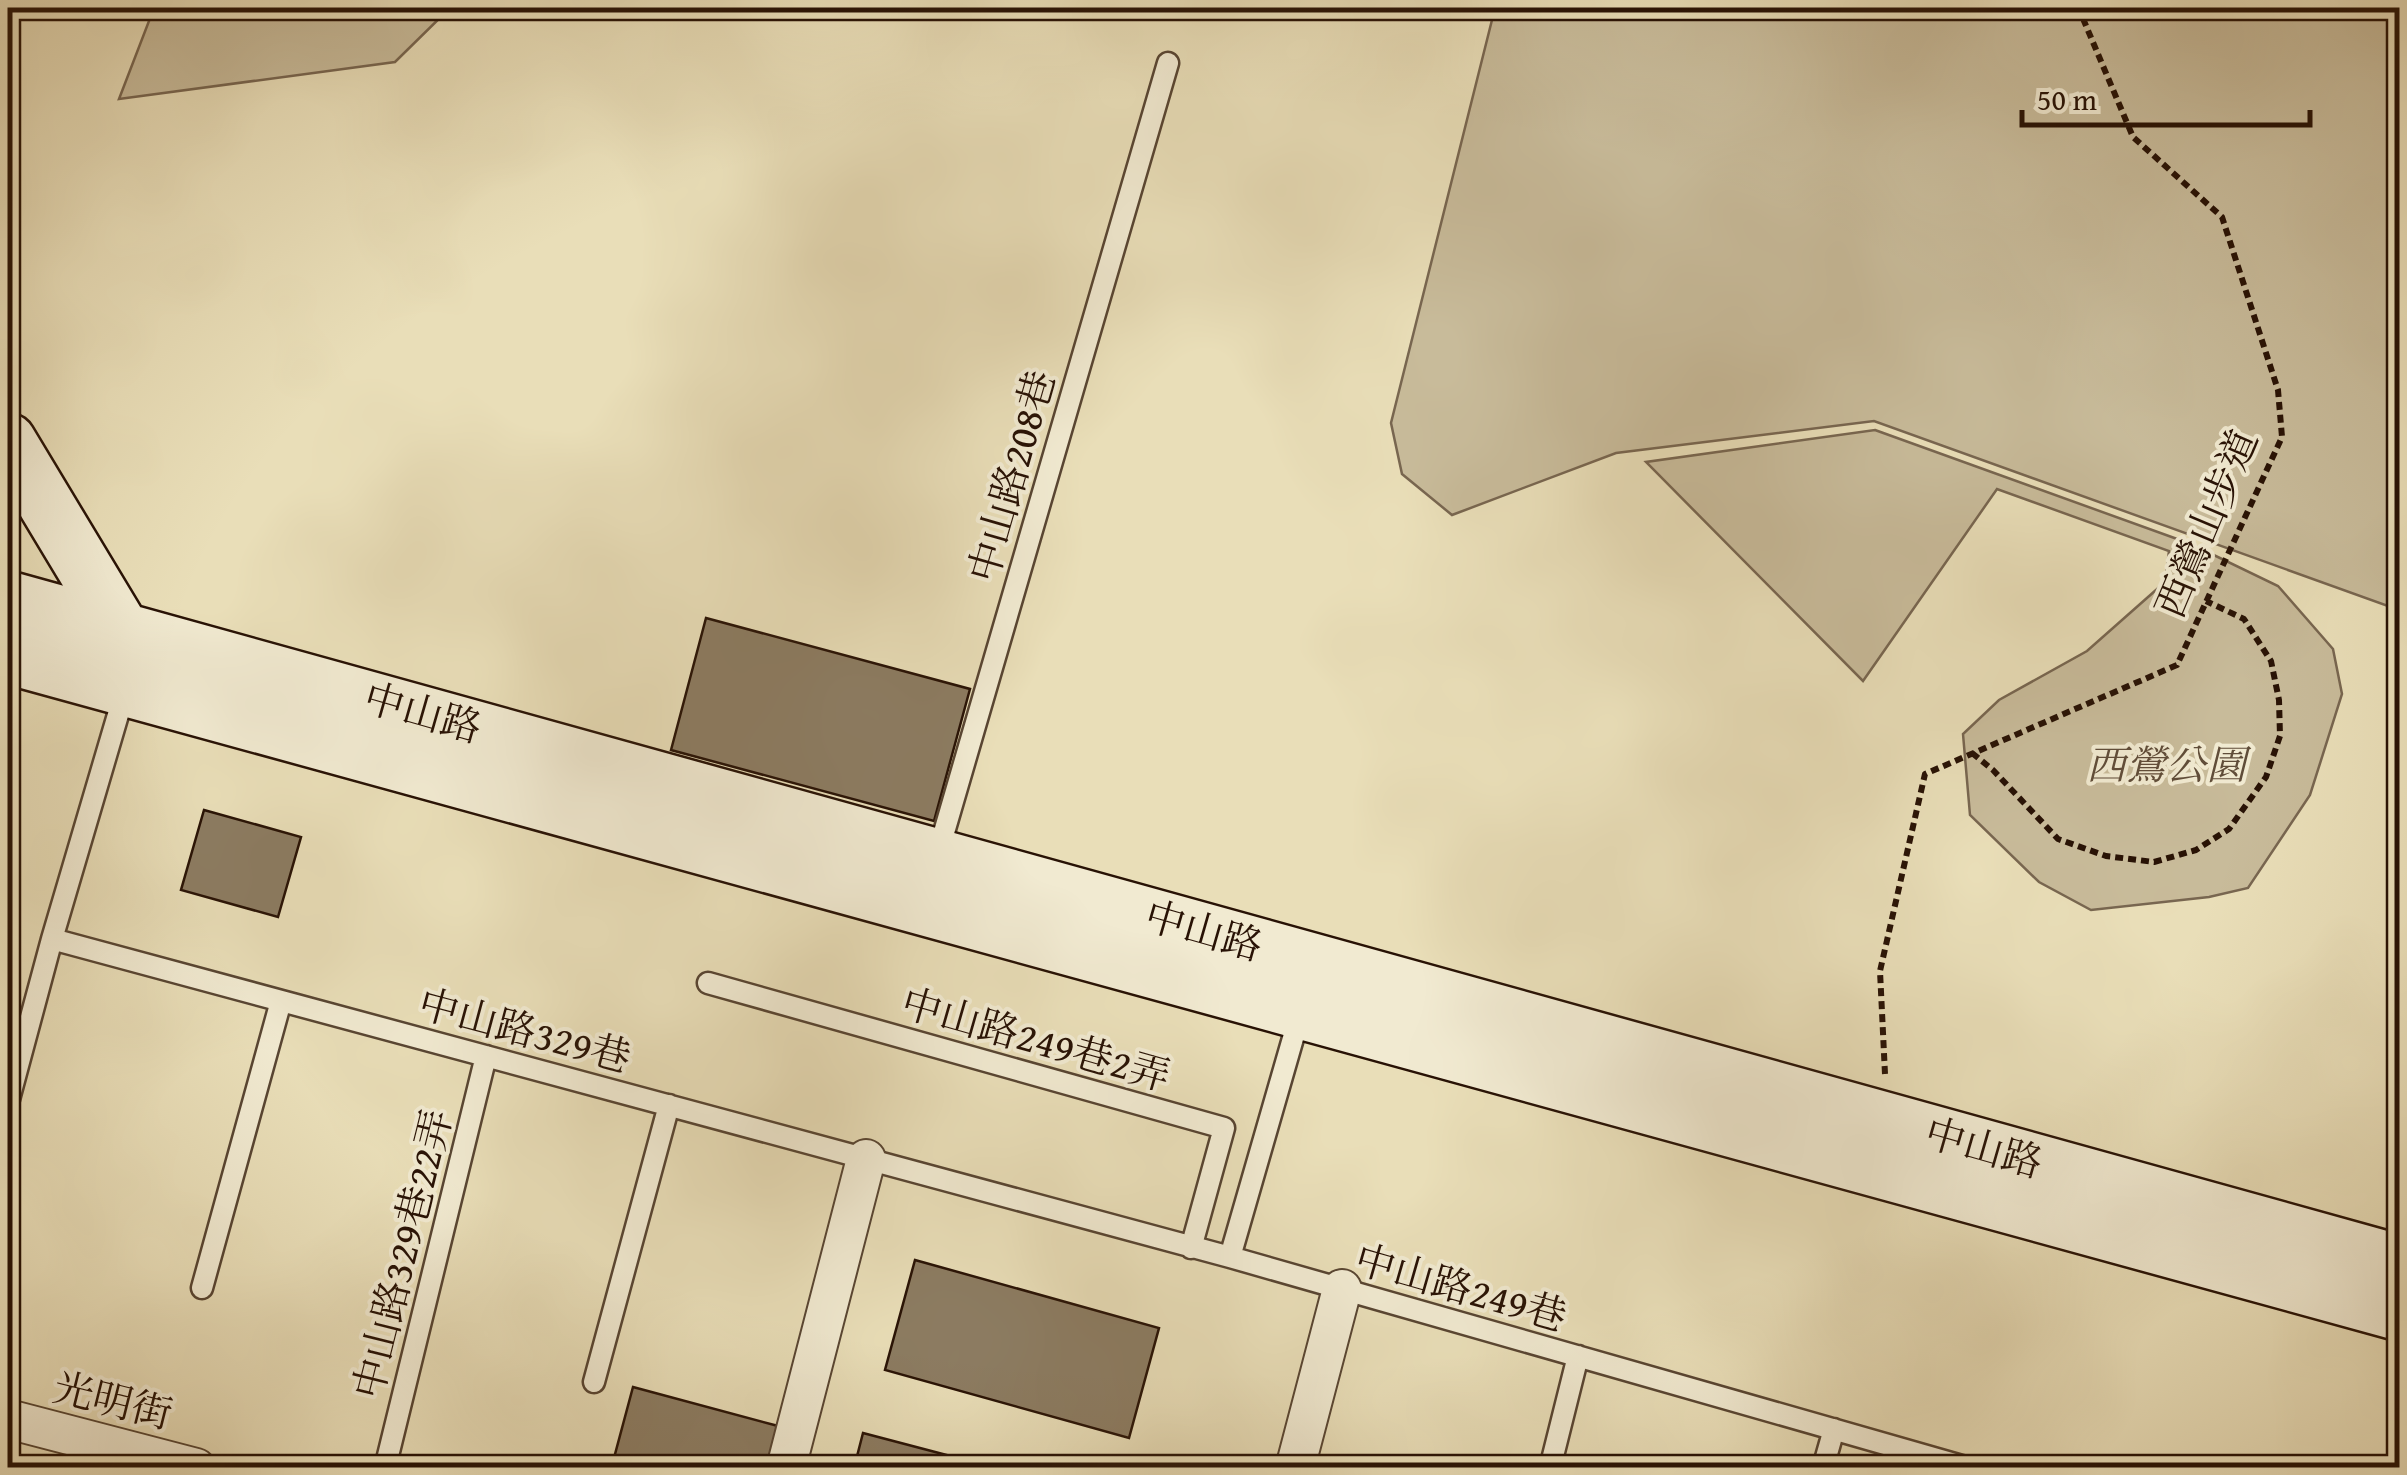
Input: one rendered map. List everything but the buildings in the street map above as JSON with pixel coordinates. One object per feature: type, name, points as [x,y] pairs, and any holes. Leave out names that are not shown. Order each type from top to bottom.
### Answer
[{"type":"street","points":[[8,441],[120,628],[126,689]]},
{"type":"street","name":"中山路","points":[[8,598],[120,628],[930,882]]},
{"type":"street","name":"中山路","points":[[8,656],[126,689],[930,882],[1307,986],[2400,1313]]},
{"type":"street","name":"中山路","points":[[1307,986],[1887,1120],[2400,1263]]},
{"type":"street","points":[[786,1468],[866,1159]]},
{"type":"street","points":[[1295,1468],[1342,1289]]},
{"type":"street","name":"光明街","points":[[8,1419],[196,1468]]},
{"type":"lane","name":"中山路208巷","points":[[930,882],[1168,63]]},
{"type":"lane","points":[[8,1103],[126,689]]},
{"type":"lane","name":"中山路329巷","points":[[52,939],[1230,1257]]},
{"type":"lane","name":"中山路249巷2弄","points":[[708,984],[1224,1128],[1191,1248]]},
{"type":"lane","points":[[1230,1257],[1307,986]]},
{"type":"lane","points":[[202,1288],[281,1001]]},
{"type":"lane","name":"中山路329巷22弄","points":[[385,1468],[486,1056]]},
{"type":"lane","points":[[594,1382],[669,1106]]},
{"type":"lane","name":"中山路249巷","points":[[1230,1257],[1969,1468]]},
{"type":"lane","points":[[1550,1468],[1578,1356]]},
{"type":"lane","points":[[1823,1468],[1834,1429]]},
{"type":"path","name":"西鶯山步道","points":[[1887,1120],[1880,971],[1924,774],[2177,665],[2282,437],[2278,390],[2222,217],[2133,136],[2084,21],[2083,8]]},
{"type":"path","points":[[1972,753],[2058,839],[2106,856],[2154,862],[2196,850],[2229,828],[2266,777],[2280,736],[2279,700],[2271,661],[2244,619],[2206,601]]},
{"type":"green space","points":[[154,8],[450,8],[395,62],[119,99]]},
{"type":"green space","points":[[1495,8],[2399,8],[2399,610],[1874,421],[1616,453],[1452,515],[1402,474],[1391,423]]},
{"type":"green space","name":"西鶯公園","points":[[1875,430],[2191,544],[2278,586],[2333,649],[2342,694],[2310,795],[2248,888],[2209,897],[2091,910],[2039,882],[1970,815],[1963,734],[1999,700],[2087,651],[2165,582],[2169,551],[1997,489],[1863,681],[1646,462]]}]
